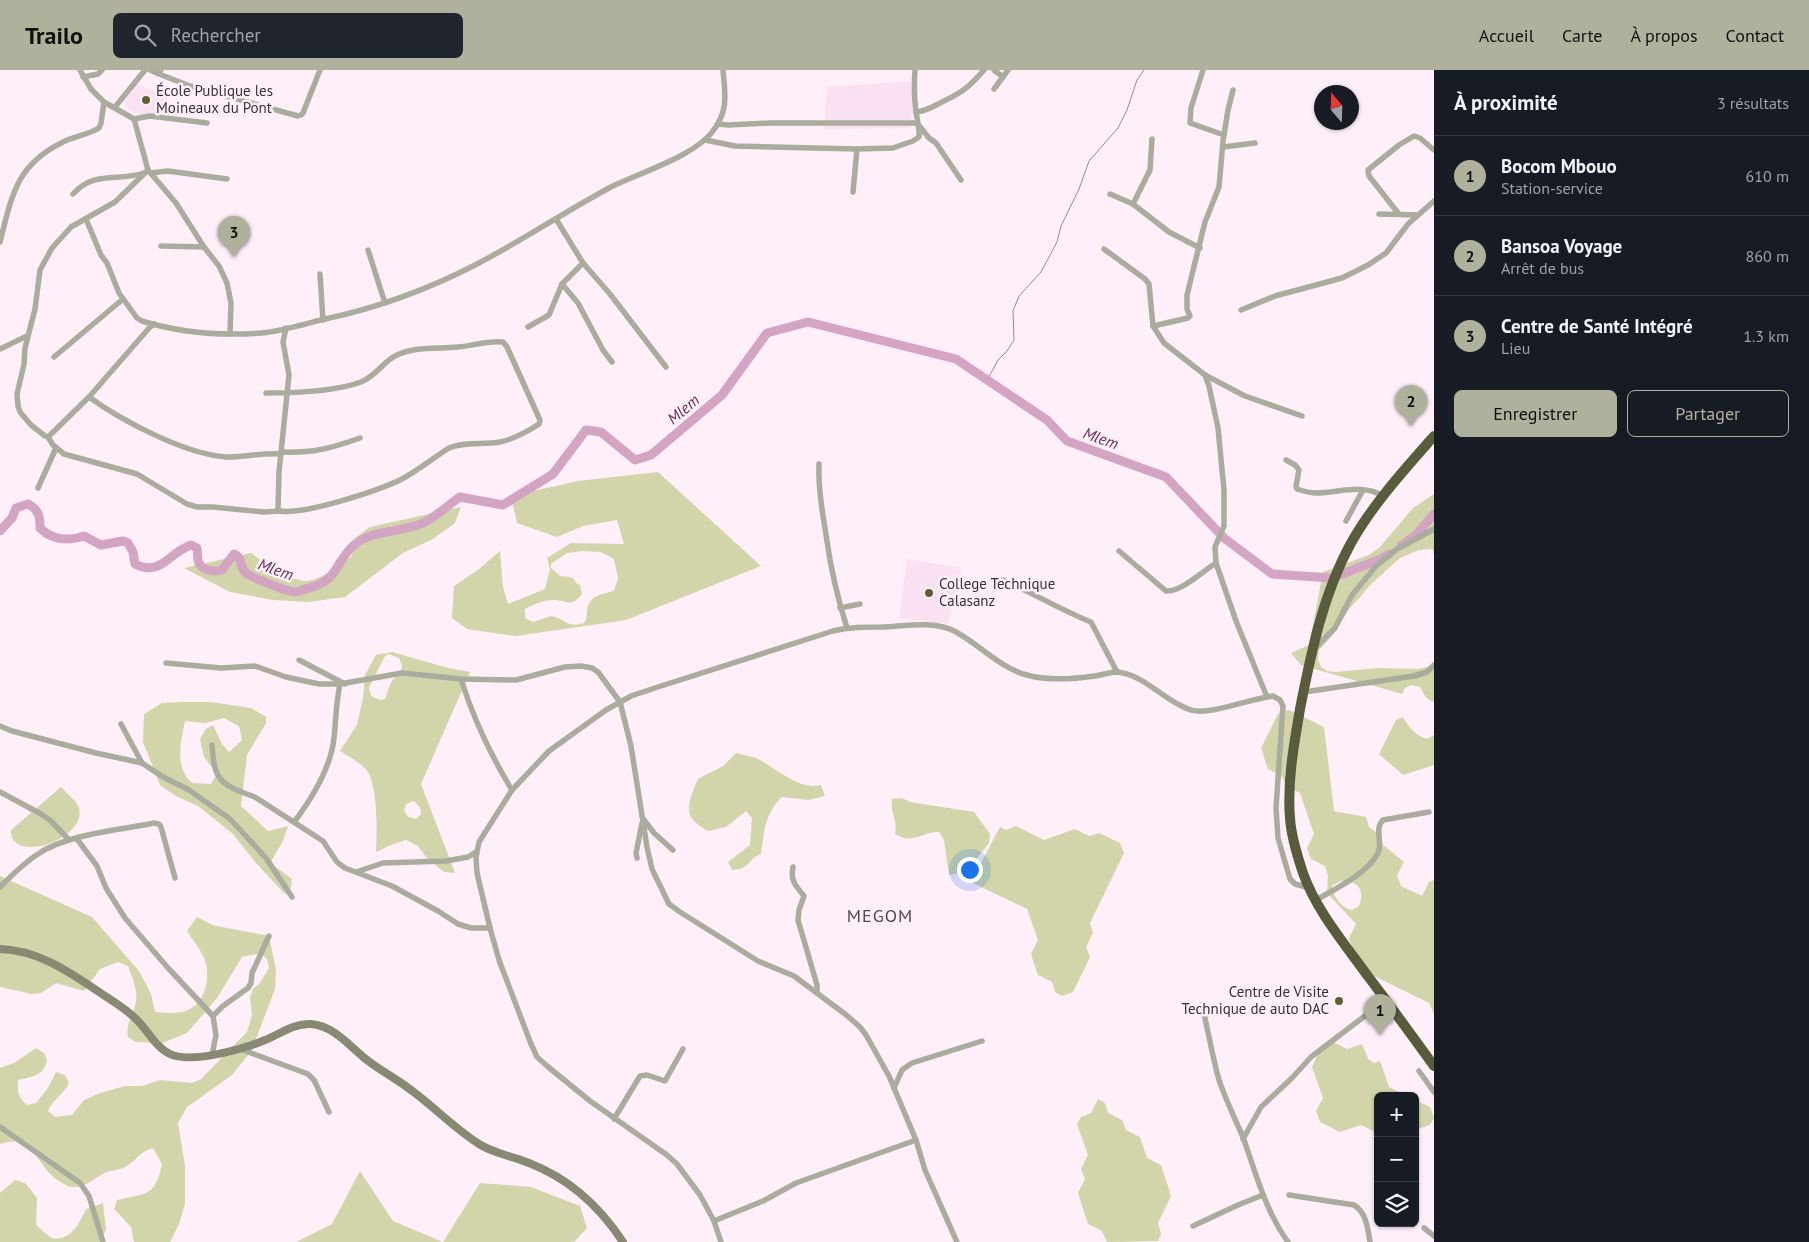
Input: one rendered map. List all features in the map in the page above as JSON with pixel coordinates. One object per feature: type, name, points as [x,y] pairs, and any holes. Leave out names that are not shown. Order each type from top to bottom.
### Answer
[{"type":"highway","points":[[1434,428],[1429,439],[1380,494],[1350,545],[1332,585],[1313,651],[1294,742],[1289,803],[1295,846],[1303,873],[1316,900],[1337,934],[1434,1066]]},
{"type":"street","points":[[80,70],[90,89],[104,102],[134,118],[150,116],[207,122]]},
{"type":"street","points":[[83,77],[98,74],[102,70]]},
{"type":"street","points":[[115,108],[146,70]]},
{"type":"street","points":[[150,70],[160,72],[190,86],[298,116],[303,112],[320,70]]},
{"type":"street","points":[[86,219],[101,254],[107,263],[114,285],[138,318],[187,332],[230,334],[263,333],[323,320],[385,303],[465,270],[509,247],[612,187],[663,164],[705,140],[718,124],[726,100],[723,70]]},
{"type":"street","points":[[705,140],[735,146],[893,148],[913,141],[920,132],[916,112],[915,70]]},
{"type":"street","points":[[916,112],[926,111],[957,96],[984,70]]},
{"type":"street","points":[[994,70],[1003,77]]},
{"type":"street","points":[[994,89],[1008,70]]},
{"type":"street","points":[[1204,70],[1191,108],[1190,123],[1224,135]]},
{"type":"street","points":[[1153,326],[1190,316],[1187,309],[1187,295],[1205,222],[1219,187],[1222,147],[1233,90]]},
{"type":"street","points":[[0,242],[14,192],[25,170],[36,158],[50,148],[99,128],[104,102]]},
{"type":"street","points":[[134,118],[148,172],[176,203],[204,247],[219,266],[230,292],[230,334]]},
{"type":"street","points":[[718,124],[917,123]]},
{"type":"street","points":[[917,123],[929,138],[936,143],[961,180]]},
{"type":"street","points":[[1398,213],[1369,176],[1368,170],[1399,145],[1414,136],[1420,138],[1434,150]]},
{"type":"street","points":[[1133,204],[1150,170],[1152,139]]},
{"type":"street","points":[[1222,147],[1255,144]]},
{"type":"street","points":[[853,192],[856,149]]},
{"type":"street","points":[[73,194],[86,183],[97,179],[132,176],[148,172],[168,171],[227,179]]},
{"type":"street","points":[[148,172],[115,202],[71,227],[46,258],[38,278],[35,309],[27,336],[17,394],[18,406],[20,412],[31,425],[48,437],[56,448],[64,454],[137,474],[187,504],[197,507],[264,512],[295,511],[316,507],[385,486],[412,473],[457,444],[500,442],[530,430],[539,424],[540,420],[507,347],[503,342],[495,341],[458,347],[416,349],[389,360],[372,377],[359,383],[317,390],[266,393]]},
{"type":"street","points":[[1110,194],[1133,204],[1169,232],[1200,248]]},
{"type":"street","points":[[1240,310],[1275,296],[1342,278],[1368,265],[1386,253],[1402,231],[1434,201]]},
{"type":"street","points":[[1379,214],[1418,214]]},
{"type":"street","points":[[556,219],[583,263],[610,294],[666,367]]},
{"type":"street","points":[[161,246],[204,247]]},
{"type":"street","points":[[1104,249],[1149,284],[1153,326],[1164,343],[1205,375],[1245,396],[1302,416]]},
{"type":"street","points":[[368,250],[385,303]]},
{"type":"street","points":[[528,326],[549,315],[562,284],[583,263]]},
{"type":"street","points":[[320,274],[323,320]]},
{"type":"street","points":[[562,284],[578,303],[602,350],[612,362]]},
{"type":"street","points":[[54,356],[123,299]]},
{"type":"street","points":[[48,437],[88,397],[154,324]]},
{"type":"street","points":[[280,511],[278,502],[280,453],[289,375],[283,342],[286,328]]},
{"type":"street","points":[[0,349],[27,336]]},
{"type":"street","points":[[1205,375],[1213,401],[1218,428],[1224,490],[1224,526],[1215,548],[1216,563],[1236,621],[1267,697]]},
{"type":"street","points":[[88,397],[130,423],[175,444],[229,457],[314,452],[360,438]]},
{"type":"street","points":[[38,488],[56,448]]},
{"type":"street","points":[[1286,460],[1296,465],[1299,470],[1297,489],[1315,493],[1348,489],[1380,494]]},
{"type":"street","points":[[819,464],[819,495],[829,562],[847,628]]},
{"type":"street","points":[[1346,521],[1354,503],[1363,490]]},
{"type":"street","points":[[1313,651],[1335,628],[1352,595],[1377,565],[1397,549],[1434,529]]},
{"type":"street","points":[[1119,551],[1166,591],[1180,588],[1216,563]]},
{"type":"street","points":[[1003,580],[1030,592],[1070,614],[1091,622],[1117,672]]},
{"type":"street","points":[[840,608],[860,604]]},
{"type":"street","points":[[721,1242],[714,1221],[700,1195],[673,1159],[614,1119],[546,1066],[538,1057],[531,1044],[506,979],[490,928],[478,878],[476,852],[482,836],[512,790],[550,750],[579,728],[620,702],[658,686],[847,628],[926,625],[948,628],[979,646],[1016,672],[1035,677],[1073,678],[1117,672],[1145,683],[1176,704],[1192,711],[1210,710],[1267,697],[1276,698],[1280,700],[1283,706],[1276,800],[1278,838],[1290,879],[1295,884],[1310,888]]},
{"type":"street","points":[[299,660],[342,684]]},
{"type":"street","points":[[166,663],[221,668],[255,666],[286,677],[319,684],[342,684],[402,673],[461,680],[516,680],[565,667],[581,666],[592,668],[598,672],[620,702],[631,746],[652,869],[666,899],[674,909],[758,961],[794,976],[850,1018],[866,1035],[894,1088],[916,1140],[925,1170],[958,1242]]},
{"type":"street","points":[[1304,692],[1414,676],[1427,672],[1434,665]]},
{"type":"street","points":[[461,680],[469,706],[486,745],[512,790]]},
{"type":"street","points":[[295,822],[312,795],[331,751],[334,740],[336,708],[342,684]]},
{"type":"street","points":[[121,724],[142,763]]},
{"type":"street","points":[[0,726],[80,749],[142,763],[190,790],[230,819],[266,858],[292,897]]},
{"type":"street","points":[[212,744],[219,778],[255,797],[325,843],[340,865],[392,886],[458,924],[471,928],[490,928]]},
{"type":"street","points":[[0,792],[42,814],[52,821],[69,840]]},
{"type":"street","points":[[1316,900],[1358,874],[1371,863],[1379,852],[1380,822],[1429,812]]},
{"type":"street","points":[[643,819],[654,833],[673,850]]},
{"type":"street","points":[[637,858],[636,853],[643,819]]},
{"type":"street","points":[[0,886],[40,853],[69,840],[154,823],[159,824],[175,878]]},
{"type":"street","points":[[77,838],[97,866],[106,888],[130,923],[169,969],[213,1016],[216,1035],[212,1055]]},
{"type":"street","points":[[356,872],[383,863],[446,861],[468,857],[476,852]]},
{"type":"street","points":[[793,867],[793,881],[804,896],[798,920],[817,985],[817,993]]},
{"type":"street","points":[[213,1016],[223,1006],[248,988],[251,983],[252,973],[269,936]]},
{"type":"street","points":[[0,950],[19,951],[33,955],[66,971],[124,1009],[170,1054],[185,1058],[240,1049],[266,1040],[297,1025],[312,1024],[329,1030],[412,1090],[477,1143],[531,1164],[568,1185],[600,1211],[623,1242]]},
{"type":"street","points":[[1243,1139],[1261,1107],[1311,1057],[1374,1009],[1381,993]]},
{"type":"street","points":[[1202,1005],[1219,1080],[1263,1195],[1282,1234],[1288,1242]]},
{"type":"street","points":[[894,1088],[902,1070],[912,1063],[982,1041]]},
{"type":"street","points":[[240,1049],[308,1074],[314,1080],[329,1112]]},
{"type":"street","points":[[614,1119],[640,1076],[647,1075],[665,1081],[683,1049]]},
{"type":"street","points":[[1419,1071],[1434,1092]]},
{"type":"street","points":[[0,1127],[66,1172],[83,1186],[89,1196],[103,1242]]},
{"type":"street","points":[[714,1221],[764,1201],[796,1183],[916,1140]]},
{"type":"street","points":[[1193,1226],[1263,1195]]},
{"type":"street","points":[[1289,1195],[1354,1205],[1363,1214],[1370,1242]]},
{"type":"street","points":[[1424,1228],[1434,1236]]},
{"type":"shaded area","points":[[911,81],[914,103],[910,128],[824,129],[827,87]]},
{"type":"shaded area","name":"École Publique les Moineaux du Pont","points":[[137,84],[166,96],[160,115],[141,116],[124,105]]},
{"type":"shaded area","name":"College Technique Calasanz","points":[[907,559],[961,568],[948,624],[899,618]]},
{"type":"green space","points":[[658,472],[761,566],[626,620],[516,636],[467,629],[452,618],[454,586],[478,570],[500,551],[503,587],[508,604],[545,589],[550,569],[547,558],[571,543],[624,544],[617,520],[583,526],[557,537],[517,523],[511,496],[578,481]],"holes":[[[582,551],[601,552],[614,559],[618,578],[614,591],[596,596],[590,602],[584,623],[569,624],[551,616],[533,622],[525,618],[525,609],[534,604],[552,600],[571,602],[578,599],[582,594],[580,585],[574,579],[560,576],[551,568],[551,564],[567,553]]]},
{"type":"green space","points":[[1434,494],[1434,556],[1433,550],[1430,549],[1419,550],[1400,558],[1370,585],[1349,609],[1332,636],[1319,650],[1318,659],[1321,667],[1327,671],[1335,672],[1379,668],[1419,669],[1434,665],[1434,702],[1427,698],[1420,687],[1411,685],[1405,688],[1402,694],[1301,665],[1291,653],[1309,645],[1323,572],[1369,555],[1380,547],[1413,508]]},
{"type":"green space","points":[[461,507],[455,523],[433,539],[403,553],[345,597],[308,602],[273,600],[230,592],[184,568],[251,553],[285,575],[300,580],[312,580],[331,571],[352,556],[355,538],[370,527]]},
{"type":"green space","points":[[392,652],[448,668],[470,672],[421,784],[455,873],[444,872],[426,857],[418,846],[406,840],[376,852],[376,811],[371,780],[363,766],[340,751],[357,725],[363,698],[365,675],[376,655]],"holes":[[[389,654],[399,658],[402,666],[401,671],[391,682],[385,699],[380,700],[371,696],[369,687],[385,656]],[[414,801],[420,807],[421,814],[416,819],[408,817],[404,811],[406,804]]]},
{"type":"green space","points":[[211,702],[251,708],[266,717],[266,723],[247,755],[241,806],[268,831],[288,826],[283,841],[270,863],[292,879],[290,895],[292,897],[283,892],[256,863],[233,834],[198,806],[176,796],[160,785],[143,742],[144,714],[162,703]],"holes":[[[224,718],[239,726],[242,740],[229,752],[222,744],[213,725],[206,729],[200,739],[204,757],[217,774],[211,784],[193,783],[188,779],[182,768],[180,755],[185,721],[205,723]]]},
{"type":"green space","points":[[1289,710],[1324,727],[1334,811],[1366,817],[1369,827],[1379,834],[1383,845],[1404,862],[1397,875],[1401,886],[1422,896],[1429,882],[1434,880],[1434,1014],[1429,1003],[1360,969],[1349,938],[1356,924],[1327,893],[1328,876],[1325,866],[1311,859],[1307,848],[1314,834],[1300,793],[1286,786],[1282,776],[1268,769],[1261,748],[1278,714]],"holes":[[[1341,881],[1347,881],[1356,885],[1361,891],[1359,906],[1352,910],[1342,905],[1331,889],[1333,885]]]},
{"type":"green space","points":[[1403,717],[1410,728],[1419,736],[1427,739],[1434,735],[1434,765],[1403,775],[1379,754],[1396,720]]},
{"type":"green space","points":[[736,753],[756,758],[804,785],[821,785],[825,796],[808,800],[782,797],[776,803],[769,816],[764,831],[761,854],[756,856],[746,866],[732,870],[728,862],[750,845],[752,818],[746,811],[726,827],[708,831],[694,821],[689,811],[689,806],[698,779],[723,766]]},
{"type":"green space","points":[[61,787],[79,808],[79,818],[74,828],[53,842],[41,846],[29,847],[19,844],[12,838],[11,830]]},
{"type":"green space","points":[[902,798],[910,802],[974,812],[990,834],[989,843],[966,872],[949,875],[944,840],[939,832],[912,838],[901,837],[895,834],[896,824],[892,809],[892,799]]},
{"type":"green space","points":[[1016,826],[1044,840],[1075,829],[1089,836],[1099,833],[1120,843],[1124,853],[1090,923],[1093,933],[1086,947],[1090,957],[1073,992],[1062,996],[1055,992],[1052,982],[1038,975],[1031,954],[1038,940],[1027,909],[971,882],[1000,827],[1006,830]]},
{"type":"green space","points":[[0,876],[92,917],[139,971],[151,994],[155,1012],[175,1013],[186,1011],[197,1004],[204,992],[207,978],[205,960],[187,931],[197,917],[212,925],[269,936],[276,970],[275,989],[256,1039],[257,1044],[232,1075],[187,1107],[178,1123],[185,1166],[185,1204],[179,1224],[170,1242],[134,1242],[131,1227],[114,1209],[117,1200],[143,1194],[153,1188],[162,1164],[153,1148],[145,1151],[125,1167],[102,1174],[82,1186],[71,1187],[62,1183],[47,1170],[28,1147],[11,1141],[0,1144],[0,1068],[14,1063],[36,1048],[44,1053],[47,1061],[45,1066],[40,1073],[18,1080],[18,1091],[27,1105],[36,1103],[48,1088],[56,1072],[65,1075],[69,1083],[48,1111],[55,1117],[72,1115],[84,1100],[125,1086],[142,1086],[160,1080],[192,1083],[201,1079],[247,1032],[252,1015],[250,997],[253,989],[260,983],[269,968],[267,959],[261,953],[242,957],[217,998],[187,1033],[162,1043],[136,1042],[128,1037],[127,1032],[135,1007],[136,997],[128,966],[118,962],[100,969],[84,991],[56,983],[41,993],[32,994],[0,987]]},
{"type":"green space","points":[[1333,1042],[1347,1049],[1362,1044],[1368,1059],[1374,1063],[1380,1061],[1389,1087],[1399,1092],[1374,1092],[1374,1132],[1361,1125],[1340,1132],[1320,1122],[1316,1111],[1323,1098],[1312,1067],[1322,1046]]},
{"type":"green space","points":[[1098,1099],[1105,1103],[1108,1113],[1122,1120],[1126,1130],[1140,1137],[1147,1158],[1161,1165],[1171,1196],[1158,1223],[1161,1234],[1158,1241],[1107,1242],[1102,1231],[1088,1224],[1078,1193],[1085,1179],[1081,1169],[1088,1155],[1077,1124],[1081,1117],[1091,1113]]},
{"type":"green space","points":[[1419,1102],[1430,1107],[1434,1118],[1430,1125],[1419,1129]]},
{"type":"green space","points":[[360,1171],[393,1221],[443,1242],[296,1242],[332,1224]]},
{"type":"green space","points":[[15,1180],[25,1183],[37,1198],[36,1225],[52,1238],[64,1237],[70,1234],[78,1225],[86,1209],[103,1203],[106,1230],[100,1242],[0,1242],[0,1193]]},
{"type":"green space","points":[[480,1183],[531,1187],[580,1206],[587,1228],[575,1241],[570,1242],[443,1242]]},
{"type":"waterway","points":[[987,380],[998,360],[1014,340],[1013,311],[1019,296],[1041,272],[1057,242],[1061,226],[1079,189],[1089,161],[1118,128],[1127,110],[1137,80],[1144,70]]},
{"type":"waterway","name":"Mlem","points":[[0,531],[12,518],[16,508],[28,504],[38,514],[40,528],[55,538],[72,539],[84,536],[101,545],[123,541],[128,543],[133,552],[135,564],[151,568],[158,566],[191,545],[197,548],[199,564],[204,569],[211,571],[222,570],[234,554],[239,557],[243,570],[248,574],[276,587],[297,592],[326,581],[348,551],[362,540],[370,536],[423,523],[460,497],[503,505],[553,474],[586,430],[601,432],[635,460],[651,455],[722,395],[767,333],[808,322],[956,359],[1047,420],[1067,441],[1166,477],[1224,538],[1272,574],[1332,578],[1389,554]]},
{"type":"waterway","name":"Mlem","points":[[1402,545],[1415,536],[1434,514]]},
{"type":"place","name":"École Publique les Moineaux du Pont","points":[[146,100]]},
{"type":"place","name":"Centre de Santé Intégré","points":[[234,257]]},
{"type":"place","name":"Bansoa Voyage","points":[[1411,426]]},
{"type":"place","name":"College Technique Calasanz","points":[[929,593]]},
{"type":"place","name":"Centre de Visite Technique de auto DAC","points":[[1339,1001]]},
{"type":"place","name":"Bocom Mbouo","points":[[1380,1035]]},
{"type":"district","name":"MEGOM","points":[[880,916]]}]
